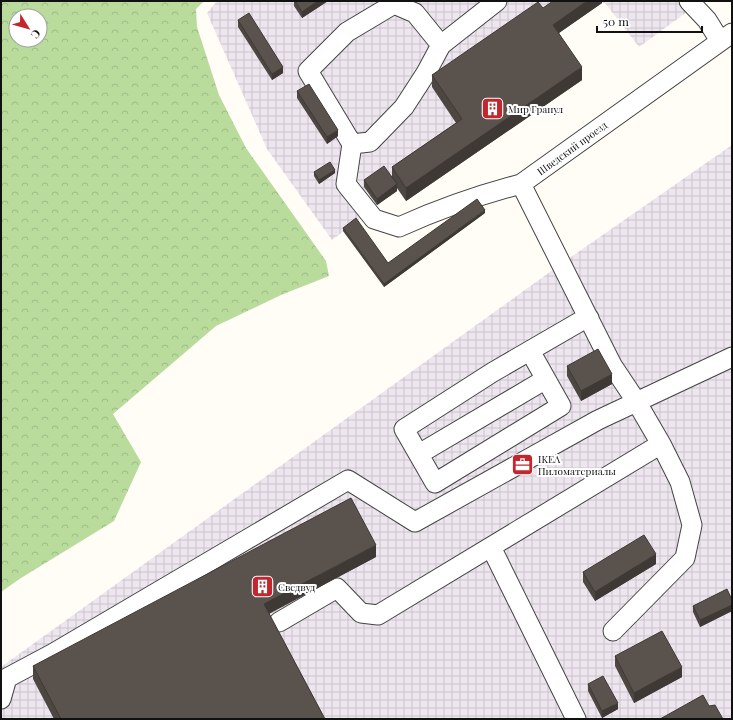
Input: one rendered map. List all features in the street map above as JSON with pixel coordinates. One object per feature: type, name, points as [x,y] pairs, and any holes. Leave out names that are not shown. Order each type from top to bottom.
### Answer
[{"type":"street","points":[[352,144],[370,142],[404,107],[426,73],[441,45],[497,1]]},
{"type":"street","points":[[689,1],[726,37]]},
{"type":"street","points":[[441,45],[412,7],[394,4],[347,32],[308,71],[352,144],[346,184],[374,219],[399,227],[429,213],[486,193],[521,184],[612,365],[636,401],[661,444],[680,482],[692,525],[685,558],[613,631]]},
{"type":"street","name":"Шведский проезд","points":[[521,184],[726,37]]},
{"type":"street","points":[[530,351],[560,406],[435,482],[404,429],[493,372],[581,321],[586,311]]},
{"type":"street","points":[[1,699],[7,678],[52,654],[348,480],[416,522],[598,420],[732,357]]},
{"type":"street","points":[[419,454],[546,379]]},
{"type":"street","points":[[279,622],[337,588],[361,614],[378,614],[661,444]]},
{"type":"street","points":[[491,547],[576,719]]},
{"type":"shaded area","name":"Мир Гранул","points":[[217,1],[702,1],[639,47],[605,3],[602,3],[553,37],[582,80],[406,201],[398,190],[332,240],[267,149],[207,13]]},
{"type":"shaded area","points":[[732,145],[732,719],[1,719],[1,667],[561,264]]},
{"type":"green space","points":[[1,1],[204,1],[196,9],[197,27],[219,95],[246,148],[326,261],[329,276],[281,295],[216,326],[113,414],[141,462],[114,521],[21,578],[1,592]]},
{"type":"building","points":[[295,1],[318,1],[302,12]]},
{"type":"building","name":"Мир Гранул","points":[[553,1],[587,1],[553,25],[582,67],[406,188],[392,167],[462,119],[432,75],[538,2],[543,8]]},
{"type":"building","points":[[249,13],[283,67],[272,74],[238,20]]},
{"type":"building","points":[[309,84],[338,130],[327,137],[297,91]]},
{"type":"building","points":[[330,162],[335,170],[319,180],[314,172]]},
{"type":"building","points":[[384,166],[397,184],[377,199],[364,180]]},
{"type":"building","points":[[477,199],[485,210],[384,284],[343,228],[356,218],[388,263]]},
{"type":"building","points":[[598,349],[612,374],[581,391],[567,366]]},
{"type":"building","name":"Сведвуд","points":[[351,498],[376,545],[264,604],[325,719],[61,719],[33,666]]},
{"type":"building","points":[[644,535],[656,554],[595,592],[583,572]]},
{"type":"building","points":[[727,589],[732,600],[732,605],[700,620],[693,606]]},
{"type":"building","points":[[662,631],[682,667],[634,693],[615,656]]},
{"type":"building","points":[[603,676],[618,703],[602,711],[588,684]]},
{"type":"building","points":[[703,695],[709,706],[715,705],[723,719],[660,719]]},
{"type":"place","name":"Мир Гранул","points":[[493,109]]},
{"type":"place","name":"IKEA Пиломатериалы","points":[[522,465]]},
{"type":"place","name":"Сведвуд","points":[[263,587]]}]
